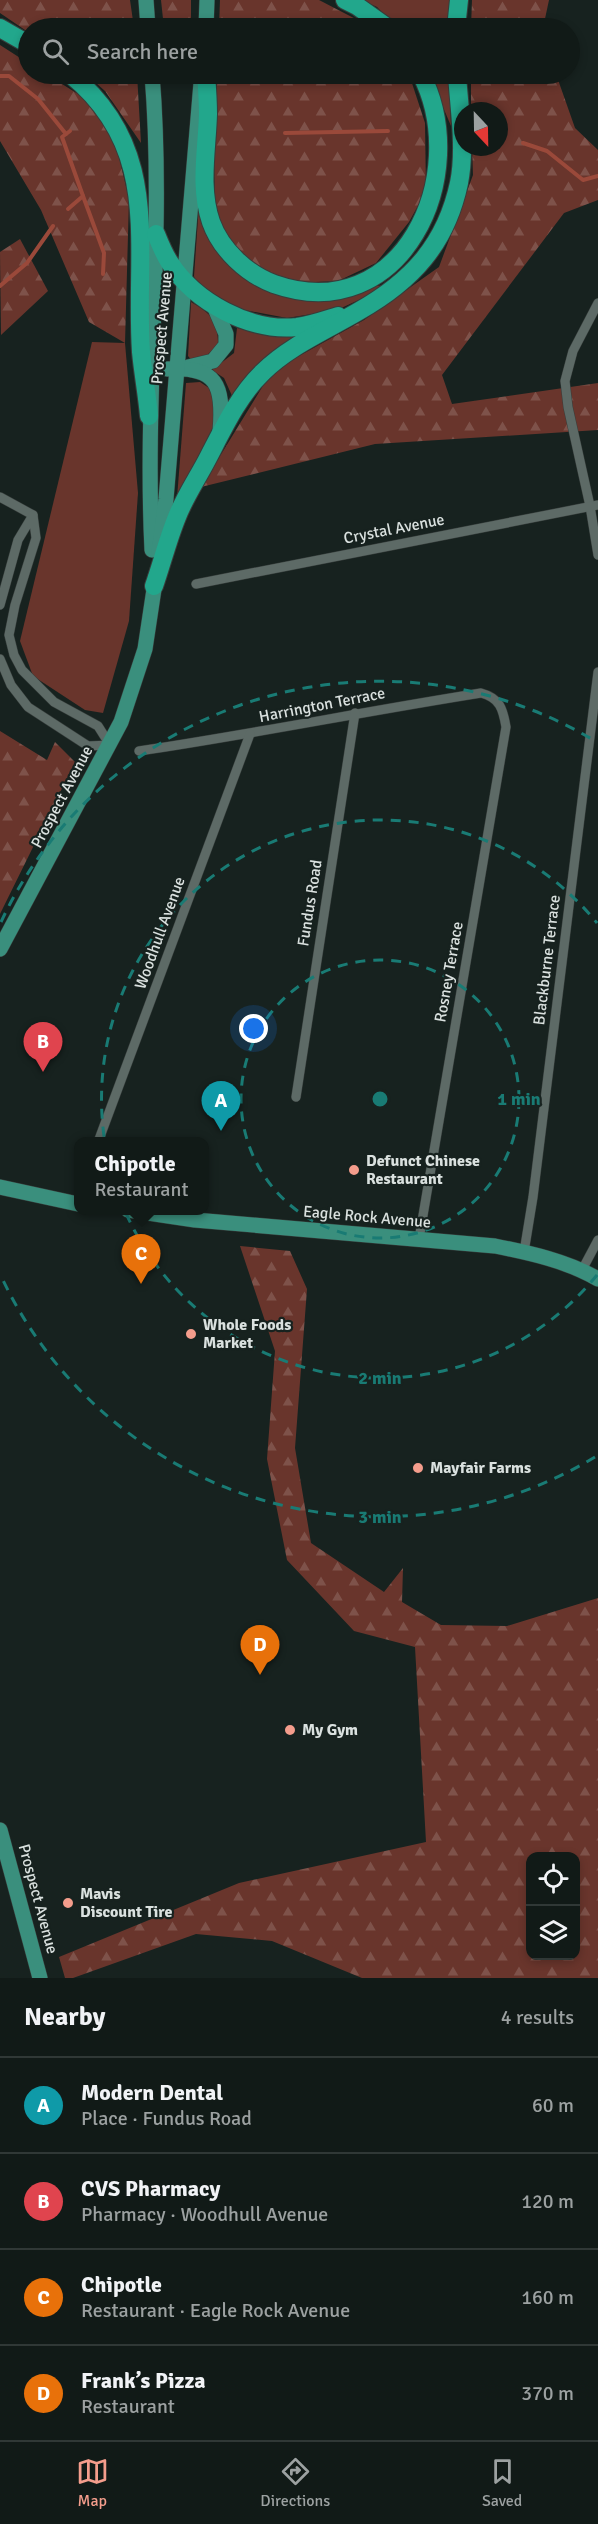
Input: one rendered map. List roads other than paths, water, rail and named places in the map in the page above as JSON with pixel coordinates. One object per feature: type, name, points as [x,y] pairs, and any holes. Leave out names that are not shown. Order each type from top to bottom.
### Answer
[{"type":"highway","points":[[345,0],[375,18]]},
{"type":"highway","points":[[457,18],[459,0]]},
{"type":"highway","points":[[0,28],[18,38]]},
{"type":"highway","points":[[82,84],[102,104],[116,126],[133,166],[140,212],[141,351],[149,416]]},
{"type":"highway","points":[[205,84],[208,111],[204,182],[206,204],[221,242],[248,270],[264,280],[301,291],[321,292],[338,290],[373,277],[391,264],[407,247],[421,224],[432,199],[440,141],[434,109],[425,84]]},
{"type":"highway","points":[[154,586],[177,515],[220,434],[251,385],[264,371],[286,354],[393,290],[418,268],[433,247],[447,220],[459,182],[461,134],[458,84]]},
{"type":"highway","points":[[156,234],[170,264],[185,282],[214,306],[235,316],[269,326],[296,327],[366,308]]},
{"type":"main road","points":[[146,0],[147,18]]},
{"type":"main road","points":[[206,18],[207,0]]},
{"type":"main road","name":"Prospect Avenue","points":[[153,84],[157,169],[153,370],[149,416],[154,586]]},
{"type":"main road","name":"Prospect Avenue","points":[[0,949],[110,745],[121,722],[145,649],[166,498],[194,150],[203,84]]},
{"type":"main road","points":[[153,370],[176,369],[213,361],[226,345],[226,334],[214,306]]},
{"type":"main road","points":[[176,369],[204,373],[214,380],[222,398],[220,434]]},
{"type":"main road","points":[[0,1187],[74,1202]]},
{"type":"main road","name":"Eagle Rock Avenue","points":[[162,1215],[195,1220],[495,1246],[524,1252],[582,1270],[598,1279]]},
{"type":"main road","name":"Prospect Avenue","points":[[0,1830],[40,1978]]},
{"type":"street","points":[[598,303],[573,351],[565,381],[568,407],[594,505],[598,555]]},
{"type":"street","points":[[0,497],[33,515]]},
{"type":"street","name":"Crystal Avenue","points":[[196,584],[594,505]]},
{"type":"street","points":[[0,605],[18,540],[33,515]]},
{"type":"street","points":[[0,659],[11,685],[28,707],[88,746],[110,745],[98,726],[54,702],[22,670],[14,655],[9,635],[15,605],[36,538],[33,515]]},
{"type":"street","name":"Blackburne Terrace","points":[[524,1252],[533,1197],[598,672]]},
{"type":"street","name":"Harrington Terrace","points":[[139,751],[482,693],[490,695],[500,703],[503,710]]},
{"type":"street","name":"Rosney Terrace","points":[[419,1239],[506,727],[503,710]]},
{"type":"street","name":"Fundus Road","points":[[296,1097],[355,713]]},
{"type":"street","name":"Woodhull Avenue","points":[[100,1137],[250,734]]},
{"type":"street","points":[[582,1270],[598,1240]]},
{"type":"waterway","points":[[0,76],[9,76],[18,83]]},
{"type":"waterway","points":[[19,84],[38,99],[66,134]]},
{"type":"waterway","points":[[68,209],[83,196],[62,137],[70,131]]},
{"type":"waterway","points":[[285,133],[388,131]]},
{"type":"waterway","points":[[523,143],[547,151],[583,180],[598,176]]},
{"type":"waterway","points":[[83,196],[104,253],[103,274]]},
{"type":"waterway","points":[[0,286],[27,263],[53,226]]},
{"type":"place","name":"CVS Pharmacy","points":[[43,1072]]},
{"type":"place","name":"Modern Dental","points":[[221,1131]]},
{"type":"place","name":"Defunct Chinese Restaurant","points":[[354,1170]]},
{"type":"place","name":"Chipotle","points":[[141,1284]]},
{"type":"place","name":"Whole Foods Market","points":[[191,1334]]},
{"type":"place","name":"Mayfair Farms","points":[[418,1468]]},
{"type":"place","name":"Frank’s Pizza","points":[[260,1675]]},
{"type":"place","name":"My Gym","points":[[290,1730]]},
{"type":"place","name":"Mavis Discount Tire","points":[[68,1903]]}]
